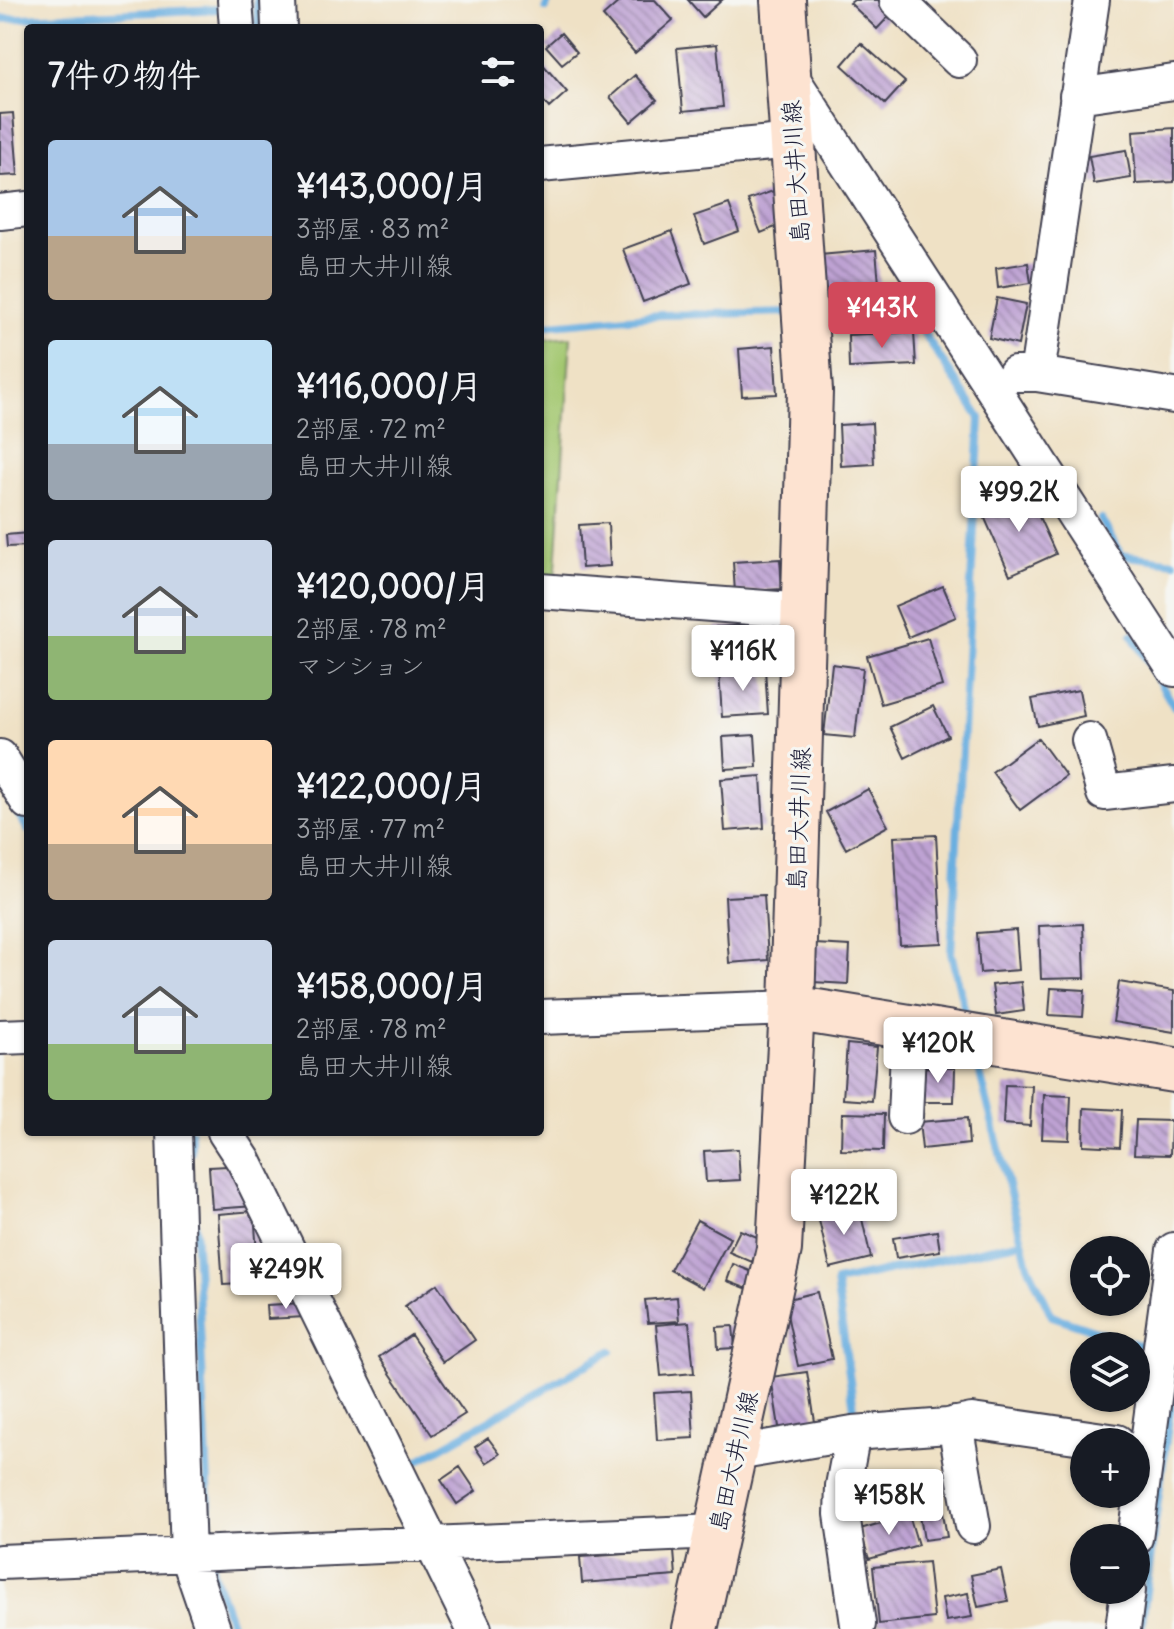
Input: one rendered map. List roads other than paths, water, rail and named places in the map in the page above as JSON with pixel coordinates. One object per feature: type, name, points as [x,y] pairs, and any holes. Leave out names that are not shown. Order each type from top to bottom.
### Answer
[{"type":"main road","name":"島田大井川線","points":[[695,1629],[779,1249],[792,1008],[810,391],[783,0]]},
{"type":"main road","points":[[792,1008],[1174,1070]]},
{"type":"street","points":[[235,0],[237,24]]},
{"type":"street","points":[[278,0],[279,24]]},
{"type":"street","points":[[897,0],[959,60]]},
{"type":"street","points":[[1037,374],[1092,0]]},
{"type":"street","points":[[788,71],[1174,669]]},
{"type":"street","points":[[1077,96],[1174,82]]},
{"type":"street","points":[[544,165],[793,141]]},
{"type":"street","points":[[0,212],[24,209]]},
{"type":"street","points":[[987,375],[1037,374],[1174,396]]},
{"type":"street","points":[[544,591],[805,611]]},
{"type":"street","points":[[1089,740],[1104,793],[1174,785]]},
{"type":"street","points":[[0,757],[24,796]]},
{"type":"street","points":[[544,1017],[792,1008]]},
{"type":"street","points":[[905,1117],[909,1027]]},
{"type":"street","points":[[0,1037],[24,1036]]},
{"type":"street","points":[[174,1136],[188,1556],[213,1629]]},
{"type":"street","points":[[228,1136],[244,1161],[474,1629]]},
{"type":"street","points":[[1137,1428],[1174,1250]]},
{"type":"street","points":[[736,1453],[853,1433],[972,1421],[1070,1435]]},
{"type":"street","points":[[955,1424],[973,1526]]},
{"type":"street","points":[[853,1433],[843,1486],[842,1514],[858,1624]]},
{"type":"street","points":[[0,1562],[717,1532]]},
{"type":"street","points":[[1123,1629],[1126,1604]]},
{"type":"waterway","points":[[257,0],[258,24]]},
{"type":"waterway","points":[[546,8],[549,0]]},
{"type":"waterway","points":[[0,19],[222,9]]},
{"type":"waterway","points":[[818,311],[900,309],[923,332],[980,418],[951,953],[968,1024]]},
{"type":"waterway","points":[[544,326],[661,315],[792,312]]},
{"type":"waterway","points":[[1101,519],[1121,555],[1174,562]]},
{"type":"waterway","points":[[1132,635],[1174,707]]},
{"type":"waterway","points":[[14,807],[24,823]]},
{"type":"waterway","points":[[975,1053],[1028,1265],[1052,1316],[1154,1350]]},
{"type":"waterway","points":[[191,1136],[191,1152]]},
{"type":"waterway","points":[[193,1186],[211,1543]]},
{"type":"waterway","points":[[856,1423],[836,1282],[1022,1242]]},
{"type":"waterway","points":[[409,1466],[611,1351]]},
{"type":"waterway","points":[[1141,1629],[1174,1379]]},
{"type":"waterway","points":[[212,1561],[233,1629]]}]
